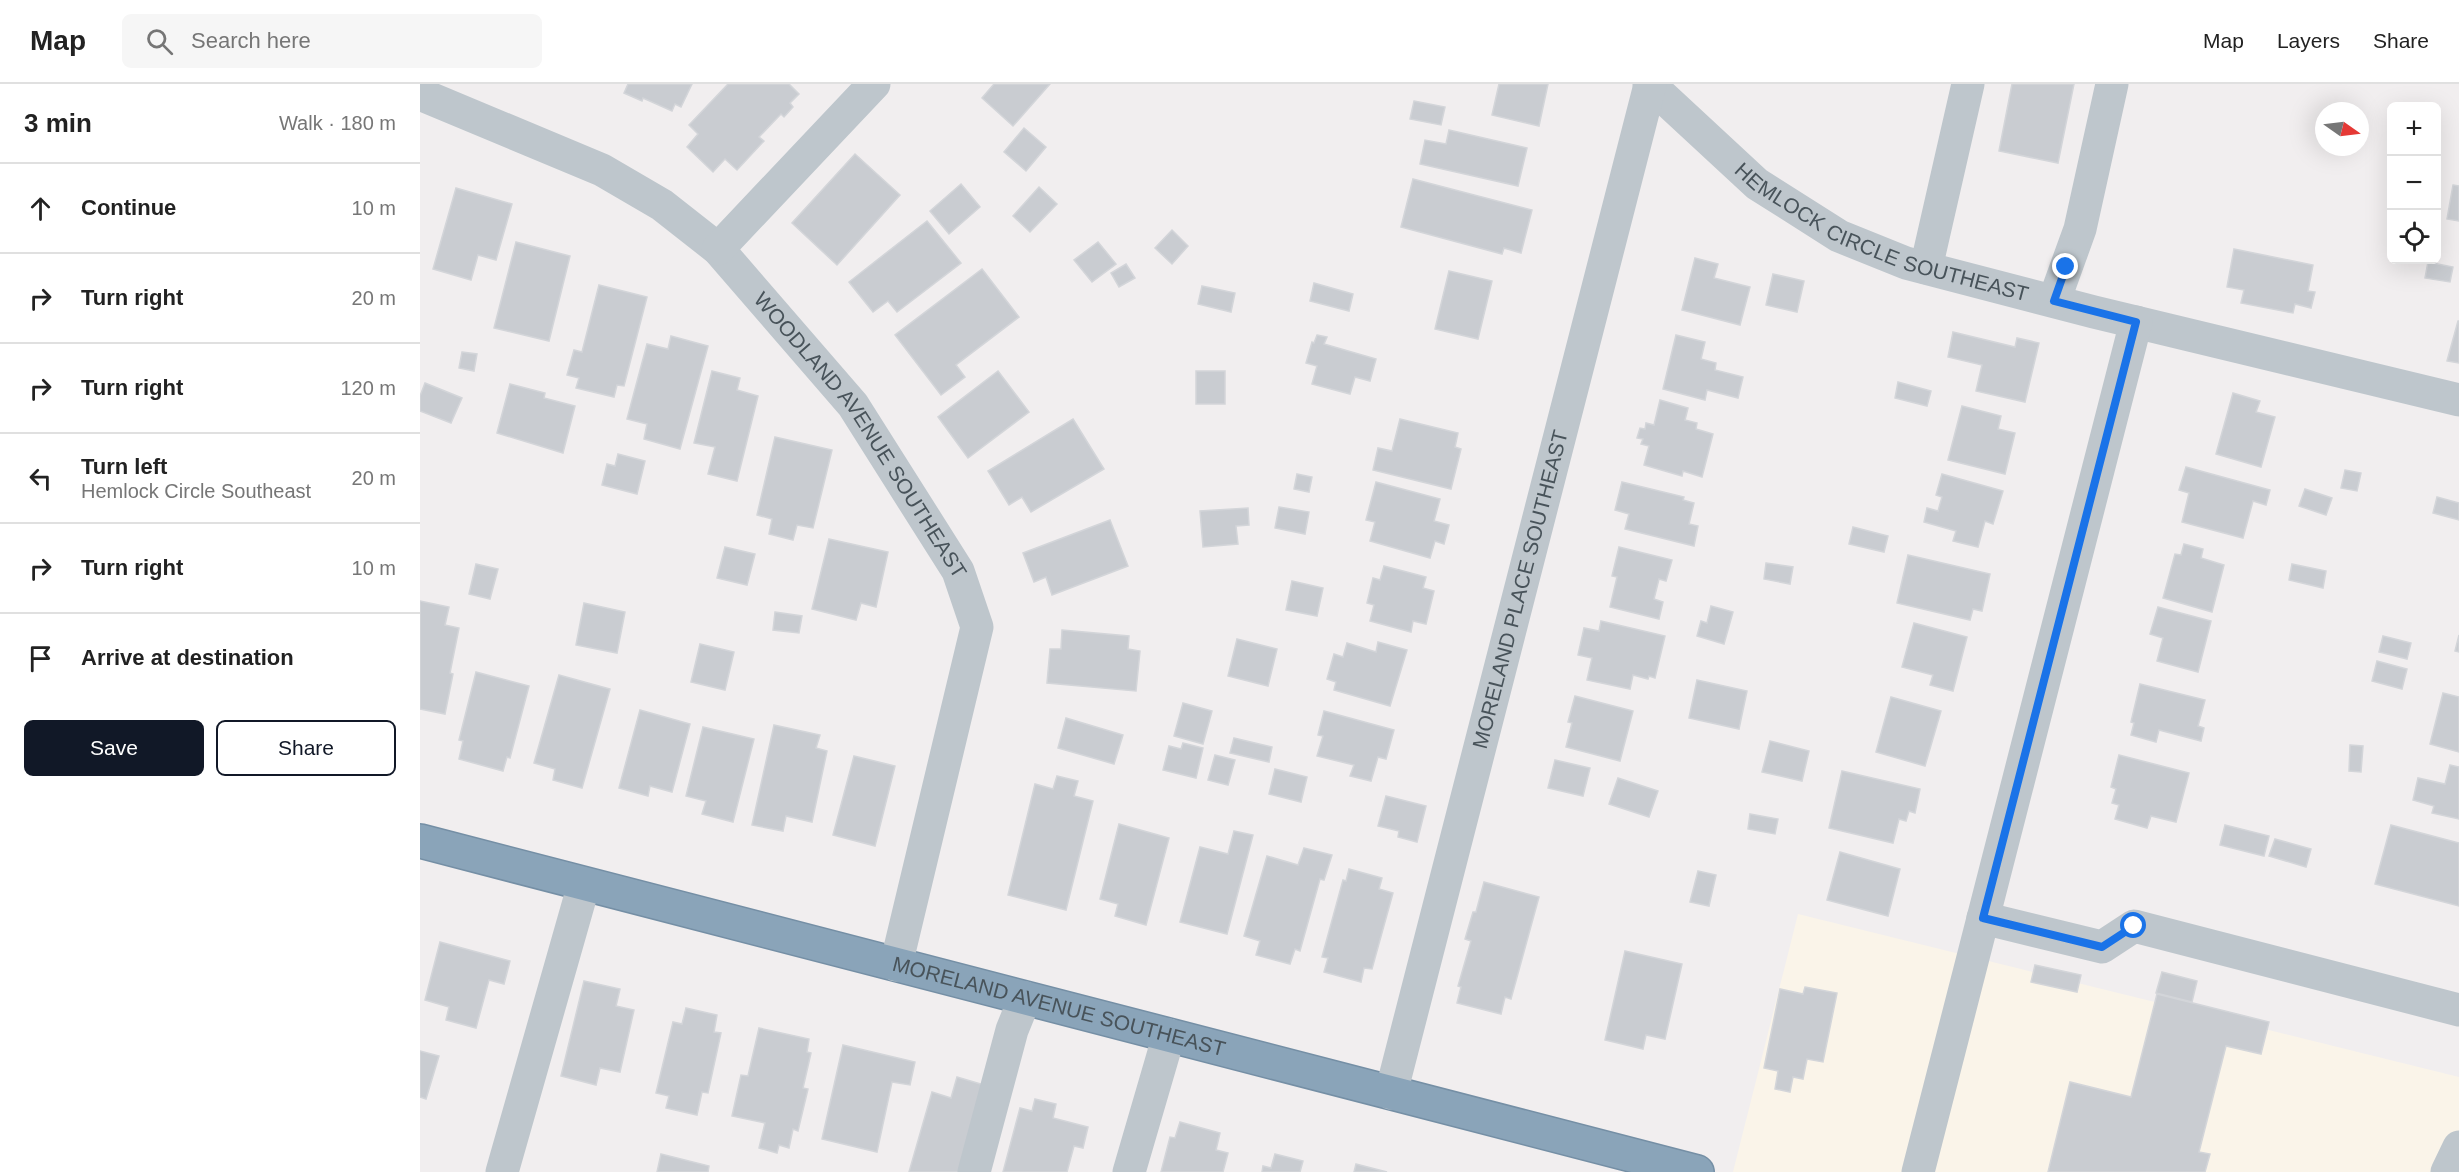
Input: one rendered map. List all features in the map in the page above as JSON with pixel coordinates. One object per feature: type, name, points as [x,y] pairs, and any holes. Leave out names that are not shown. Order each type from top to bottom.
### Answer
[{"type":"highway","name":"MORELAND AVENUE SOUTHEAST","points":[[420,842],[1697,1172]]},
{"type":"street","points":[[718,249],[874,84]]},
{"type":"street","name":"HEMLOCK CIRCLE SOUTHEAST","points":[[1650,84],[1756,183],[1839,236],[1906,263],[2136,322],[2459,400]]},
{"type":"street","name":"MORELAND PLACE SOUTHEAST","points":[[1391,1093],[1650,84]]},
{"type":"street","points":[[1926,268],[1968,84]]},
{"type":"street","points":[[2054,301],[2080,229],[2112,84]]},
{"type":"street","name":"WOODLAND AVENUE SOUTHEAST","points":[[420,94],[602,170],[662,205],[718,249],[853,405],[958,571],[977,627],[896,965]]},
{"type":"street","points":[[1918,1172],[2136,322]]},
{"type":"street","points":[[502,1172],[584,884]]},
{"type":"street","points":[[1983,918],[2102,947],[2134,926],[2459,1010]]},
{"type":"street","points":[[974,1172],[1012,1030],[1025,998]]},
{"type":"street","points":[[1129,1172],[1169,1035]]},
{"type":"shaded area","points":[[1798,914],[2459,1077],[2459,1172],[1733,1172]]},
{"type":"building","points":[[628,84],[692,84],[681,107],[675,104],[672,111],[643,98],[642,101],[624,93]]},
{"type":"building","points":[[728,84],[789,84],[799,94],[790,103],[793,107],[784,117],[781,114],[759,137],[764,141],[737,170],[725,159],[713,172],[687,147],[698,134],[689,125]]},
{"type":"building","points":[[994,84],[1050,84],[1013,126],[982,98]]},
{"type":"building","points":[[1499,84],[1548,84],[1539,126],[1492,115]]},
{"type":"building","points":[[2012,84],[2074,84],[2058,163],[1999,151]]},
{"type":"building","points":[[1414,101],[1445,107],[1441,125],[1410,119]]},
{"type":"building","points":[[1024,128],[1046,147],[1026,171],[1004,152]]},
{"type":"building","points":[[1449,130],[1527,148],[1518,186],[1420,164],[1425,140],[1446,144]]},
{"type":"building","points":[[855,154],[900,195],[837,265],[792,223]]},
{"type":"building","points":[[1413,179],[1532,210],[1521,253],[1504,248],[1502,254],[1401,227]]},
{"type":"building","points":[[961,184],[980,207],[949,234],[930,211]]},
{"type":"building","points":[[2453,185],[2459,186],[2459,221],[2447,219]]},
{"type":"building","points":[[1039,187],[1057,204],[1030,232],[1013,216]]},
{"type":"building","points":[[456,188],[512,204],[496,260],[478,255],[471,280],[433,269]]},
{"type":"building","points":[[927,221],[961,263],[897,312],[888,301],[873,312],[849,282]]},
{"type":"building","points":[[1172,230],[1188,246],[1172,264],[1155,248]]},
{"type":"building","points":[[516,242],[570,256],[549,341],[494,328]]},
{"type":"building","points":[[1098,242],[1116,264],[1092,282],[1074,260]]},
{"type":"building","points":[[2234,249],[2313,265],[2308,291],[2315,292],[2311,308],[2295,304],[2293,313],[2241,303],[2244,290],[2227,287]]},
{"type":"building","points":[[1695,258],[1718,264],[1714,278],[1750,287],[1740,325],[1682,310]]},
{"type":"building","points":[[1126,264],[1135,278],[1119,287],[1111,273]]},
{"type":"building","points":[[2428,264],[2453,267],[2450,282],[2425,278]]},
{"type":"building","points":[[982,269],[1019,317],[956,365],[965,377],[941,395],[895,335]]},
{"type":"building","points":[[1449,271],[1492,281],[1478,339],[1435,329]]},
{"type":"building","points":[[1773,274],[1804,281],[1797,312],[1766,305]]},
{"type":"building","points":[[1314,283],[1353,294],[1349,311],[1310,301]]},
{"type":"building","points":[[599,285],[647,297],[624,386],[617,385],[614,397],[576,388],[579,378],[567,375],[574,350],[582,352]]},
{"type":"building","points":[[1202,286],[1235,293],[1231,312],[1198,304]]},
{"type":"building","points":[[2459,321],[2459,363],[2447,361]]},
{"type":"building","points":[[1953,332],[2015,347],[2017,338],[2039,343],[2025,402],[1976,391],[1982,365],[1948,357]]},
{"type":"building","points":[[1317,335],[1327,337],[1324,344],[1376,359],[1370,381],[1355,377],[1350,394],[1312,384],[1317,366],[1306,363],[1312,342],[1314,343]]},
{"type":"building","points":[[1676,335],[1705,342],[1701,359],[1716,363],[1715,370],[1743,377],[1738,398],[1707,390],[1705,400],[1663,389]]},
{"type":"building","points":[[671,336],[708,346],[680,449],[644,439],[647,424],[627,419],[647,344],[668,349]]},
{"type":"building","points":[[462,352],[477,354],[474,371],[459,368]]},
{"type":"building","points":[[712,371],[740,378],[737,390],[758,396],[737,481],[708,474],[715,447],[694,443]]},
{"type":"building","points":[[998,371],[1029,412],[968,458],[938,417]]},
{"type":"building","points":[[1196,371],[1225,371],[1225,404],[1196,404]]},
{"type":"building","points":[[1898,382],[1931,391],[1927,406],[1895,398]]},
{"type":"building","points":[[425,383],[462,398],[451,423],[420,411],[420,396]]},
{"type":"building","points":[[510,384],[545,393],[544,398],[575,406],[563,453],[497,433]]},
{"type":"building","points":[[2233,393],[2260,401],[2256,412],[2275,417],[2261,467],[2216,454]]},
{"type":"building","points":[[1660,400],[1688,408],[1685,420],[1697,423],[1696,429],[1713,434],[1702,477],[1683,471],[1682,476],[1644,465],[1649,446],[1641,444],[1643,439],[1637,438],[1640,428],[1645,429],[1646,423],[1654,425]]},
{"type":"building","points":[[1962,406],[2001,416],[1998,429],[2015,433],[2005,474],[1948,460]]},
{"type":"building","points":[[1073,419],[1104,469],[1031,512],[1022,497],[1009,505],[988,471]]},
{"type":"building","points":[[1400,419],[1458,433],[1455,447],[1461,449],[1451,489],[1373,470],[1378,448],[1392,451]]},
{"type":"building","points":[[775,437],[832,450],[813,528],[797,525],[793,540],[769,534],[772,519],[757,515]]},
{"type":"building","points":[[618,454],[645,461],[637,494],[602,485],[607,464],[615,466]]},
{"type":"building","points":[[2186,467],[2270,490],[2266,505],[2253,501],[2243,538],[2182,522],[2189,493],[2179,490]]},
{"type":"building","points":[[2345,470],[2361,473],[2357,491],[2341,488]]},
{"type":"building","points":[[1297,474],[1312,477],[1309,492],[1294,489]]},
{"type":"building","points":[[1942,474],[2003,491],[1993,524],[1985,521],[1978,547],[1953,541],[1956,531],[1924,522],[1927,508],[1938,511],[1942,497],[1936,495]]},
{"type":"building","points":[[1376,482],[1440,499],[1434,521],[1449,525],[1444,544],[1435,541],[1430,558],[1370,541],[1375,522],[1366,520]]},
{"type":"building","points":[[1622,482],[1684,497],[1683,500],[1694,503],[1689,524],[1698,526],[1694,546],[1625,529],[1629,514],[1615,510]]},
{"type":"building","points":[[2305,489],[2332,498],[2326,515],[2299,506]]},
{"type":"building","points":[[2437,497],[2459,503],[2459,520],[2433,513]]},
{"type":"building","points":[[1279,507],[1309,512],[1305,534],[1275,528]]},
{"type":"building","points":[[1248,508],[1249,525],[1236,526],[1238,544],[1203,547],[1200,511]]},
{"type":"building","points":[[1110,520],[1128,566],[1052,595],[1046,577],[1034,582],[1023,553]]},
{"type":"building","points":[[1853,527],[1888,536],[1884,552],[1849,544]]},
{"type":"building","points":[[829,539],[888,552],[876,607],[861,603],[856,620],[812,609]]},
{"type":"building","points":[[2184,544],[2203,549],[2201,558],[2224,565],[2212,612],[2163,598],[2175,554],[2181,555]]},
{"type":"building","points":[[725,547],[755,554],[747,585],[717,578]]},
{"type":"building","points":[[1619,547],[1672,560],[1666,581],[1659,579],[1654,599],[1663,602],[1659,619],[1610,607],[1617,577],[1612,576]]},
{"type":"building","points":[[1908,555],[1990,574],[1982,611],[1973,609],[1970,620],[1897,603]]},
{"type":"building","points":[[1766,563],[1793,567],[1790,584],[1764,579]]},
{"type":"building","points":[[476,564],[498,569],[490,599],[469,594]]},
{"type":"building","points":[[2292,564],[2326,571],[2323,588],[2289,580]]},
{"type":"building","points":[[1384,566],[1426,577],[1423,588],[1434,591],[1426,624],[1413,621],[1411,632],[1370,621],[1374,605],[1367,603],[1373,578],[1380,580]]},
{"type":"building","points":[[1292,581],[1323,588],[1317,616],[1286,610]]},
{"type":"building","points":[[420,601],[449,607],[445,625],[459,628],[445,714],[420,709]]},
{"type":"building","points":[[584,603],[625,612],[617,653],[576,645]]},
{"type":"building","points":[[1711,606],[1733,612],[1724,644],[1697,636],[1701,621],[1707,623]]},
{"type":"building","points":[[2158,607],[2211,621],[2198,672],[2157,661],[2163,638],[2150,634]]},
{"type":"building","points":[[775,612],[802,616],[799,633],[773,630]]},
{"type":"building","points":[[1601,621],[1665,636],[1655,678],[1649,676],[1648,679],[1633,675],[1630,689],[1587,680],[1592,658],[1578,655],[1584,628],[1599,631]]},
{"type":"building","points":[[1914,623],[1967,637],[1953,691],[1930,685],[1933,675],[1902,667]]},
{"type":"building","points":[[1062,630],[1129,636],[1128,649],[1140,651],[1136,691],[1047,683],[1050,649],[1061,649]]},
{"type":"building","points":[[2459,635],[2459,652],[2455,651]]},
{"type":"building","points":[[2383,636],[2411,643],[2407,659],[2379,652]]},
{"type":"building","points":[[1237,639],[1277,649],[1268,686],[1228,676]]},
{"type":"building","points":[[1378,642],[1407,650],[1390,706],[1334,690],[1336,682],[1327,679],[1334,654],[1343,657],[1347,643],[1376,652]]},
{"type":"building","points":[[700,644],[734,652],[725,690],[691,682]]},
{"type":"building","points":[[2377,661],[2407,669],[2402,689],[2372,681]]},
{"type":"building","points":[[476,672],[529,686],[510,758],[507,757],[503,771],[459,759],[463,741],[459,740]]},
{"type":"building","points":[[559,675],[610,689],[582,788],[553,780],[555,769],[534,763]]},
{"type":"building","points":[[1697,680],[1747,691],[1739,729],[1689,718]]},
{"type":"building","points":[[2140,684],[2205,700],[2198,726],[2204,728],[2201,741],[2159,730],[2156,742],[2131,735],[2134,723],[2131,722]]},
{"type":"building","points":[[2443,693],[2459,697],[2459,752],[2430,744]]},
{"type":"building","points":[[1575,696],[1633,711],[1620,761],[1566,747],[1572,723],[1568,722]]},
{"type":"building","points":[[1891,697],[1941,711],[1925,766],[1876,752]]},
{"type":"building","points":[[1183,703],[1212,711],[1203,744],[1174,736]]},
{"type":"building","points":[[640,710],[690,724],[672,792],[650,786],[648,796],[619,788]]},
{"type":"building","points":[[1324,711],[1394,730],[1386,759],[1378,757],[1371,781],[1350,776],[1354,765],[1317,756],[1323,736],[1318,735]]},
{"type":"building","points":[[1066,718],[1123,735],[1114,764],[1058,748]]},
{"type":"building","points":[[774,725],[820,735],[816,748],[827,751],[812,822],[786,816],[783,831],[752,825]]},
{"type":"building","points":[[703,727],[754,739],[733,822],[702,814],[706,801],[686,796]]},
{"type":"building","points":[[1234,738],[1272,747],[1269,762],[1230,753]]},
{"type":"building","points":[[1770,741],[1809,751],[1802,781],[1762,772]]},
{"type":"building","points":[[1183,743],[1203,748],[1196,778],[1163,770],[1169,746],[1181,749]]},
{"type":"building","points":[[2350,745],[2363,746],[2361,772],[2349,771]]},
{"type":"building","points":[[1215,755],[1235,760],[1228,785],[1208,780]]},
{"type":"building","points":[[2119,755],[2189,773],[2176,822],[2151,816],[2147,828],[2115,819],[2119,805],[2112,803],[2116,789],[2111,787]]},
{"type":"building","points":[[854,756],[895,766],[875,846],[833,835]]},
{"type":"building","points":[[1555,760],[1590,768],[1583,796],[1548,788]]},
{"type":"building","points":[[2450,765],[2459,767],[2459,819],[2432,813],[2434,806],[2413,800],[2418,778],[2445,784]]},
{"type":"building","points":[[1275,769],[1307,777],[1301,802],[1269,794]]},
{"type":"building","points":[[1842,771],[1920,789],[1915,813],[1909,811],[1906,821],[1899,819],[1893,843],[1829,828]]},
{"type":"building","points":[[1057,776],[1078,781],[1074,796],[1093,801],[1066,910],[1008,895],[1035,784],[1053,789]]},
{"type":"building","points":[[1618,778],[1658,791],[1649,817],[1609,804]]},
{"type":"building","points":[[1386,796],[1426,806],[1417,842],[1398,837],[1399,831],[1378,826]]},
{"type":"building","points":[[1750,814],[1778,819],[1775,834],[1748,829]]},
{"type":"building","points":[[1119,824],[1169,838],[1146,925],[1115,916],[1118,904],[1100,899]]},
{"type":"building","points":[[2225,825],[2269,836],[2264,856],[2220,845]]},
{"type":"building","points":[[2391,825],[2459,843],[2459,906],[2375,884]]},
{"type":"building","points":[[1234,831],[1253,835],[1227,934],[1180,922],[1200,847],[1228,854]]},
{"type":"building","points":[[2275,839],[2311,849],[2306,867],[2269,856]]},
{"type":"building","points":[[1304,848],[1332,855],[1324,880],[1320,879],[1300,951],[1295,949],[1290,964],[1256,955],[1260,941],[1244,936],[1267,856],[1298,865]]},
{"type":"building","points":[[1840,852],[1900,869],[1888,916],[1827,900]]},
{"type":"building","points":[[1349,869],[1382,878],[1379,889],[1393,893],[1372,969],[1364,968],[1361,982],[1324,972],[1328,958],[1322,957],[1343,880],[1346,881]]},
{"type":"building","points":[[1698,871],[1716,875],[1709,906],[1690,902]]},
{"type":"building","points":[[1484,882],[1539,897],[1511,999],[1505,997],[1501,1014],[1457,1003],[1461,987],[1458,986],[1471,941],[1465,939],[1473,912],[1476,912]]},
{"type":"building","points":[[440,942],[510,961],[504,984],[489,980],[476,1028],[446,1020],[449,1007],[425,1000]]},
{"type":"building","points":[[1625,951],[1682,964],[1665,1039],[1646,1035],[1643,1049],[1605,1040]]},
{"type":"building","points":[[2035,965],[2081,975],[2077,992],[2031,982]]},
{"type":"building","points":[[2162,972],[2197,981],[2192,1002],[2156,993]]},
{"type":"building","points":[[584,981],[620,989],[616,1006],[634,1010],[620,1072],[600,1068],[596,1085],[561,1076]]},
{"type":"building","points":[[1805,987],[1837,993],[1823,1062],[1807,1059],[1803,1079],[1793,1077],[1790,1092],[1775,1089],[1778,1071],[1764,1068],[1780,989],[1803,994]]},
{"type":"building","points":[[2157,994],[2269,1022],[2261,1054],[2226,1046],[2199,1152],[2210,1154],[2205,1172],[2048,1172],[2070,1082],[2131,1097]]},
{"type":"building","points":[[686,1008],[717,1015],[714,1032],[721,1033],[708,1093],[702,1092],[697,1115],[666,1108],[669,1096],[656,1093],[673,1022],[682,1024]]},
{"type":"building","points":[[759,1028],[809,1039],[807,1052],[811,1053],[803,1088],[808,1089],[798,1131],[793,1129],[789,1148],[779,1145],[777,1153],[759,1148],[765,1123],[732,1116],[741,1075],[748,1076]]},
{"type":"building","points":[[843,1045],[915,1062],[910,1085],[892,1082],[877,1152],[822,1139]]},
{"type":"building","points":[[420,1051],[439,1056],[426,1099],[420,1097]]},
{"type":"building","points":[[957,1077],[991,1087],[967,1172],[909,1172],[932,1092],[951,1098]]},
{"type":"building","points":[[1035,1099],[1056,1104],[1053,1118],[1088,1127],[1083,1148],[1074,1146],[1067,1172],[1003,1172],[1020,1108],[1032,1111]]},
{"type":"building","points":[[1180,1122],[1220,1133],[1216,1150],[1228,1153],[1223,1172],[1161,1172],[1170,1137],[1175,1138]]},
{"type":"building","points":[[661,1154],[709,1166],[708,1172],[657,1172]]},
{"type":"building","points":[[1275,1154],[1303,1161],[1300,1172],[1262,1172],[1263,1166],[1271,1168]]},
{"type":"building","points":[[1356,1164],[1387,1172],[1354,1172]]},
{"type":"route","points":[[2066,267],[2054,301],[2136,322],[1983,918],[2102,947],[2134,926]]}]
